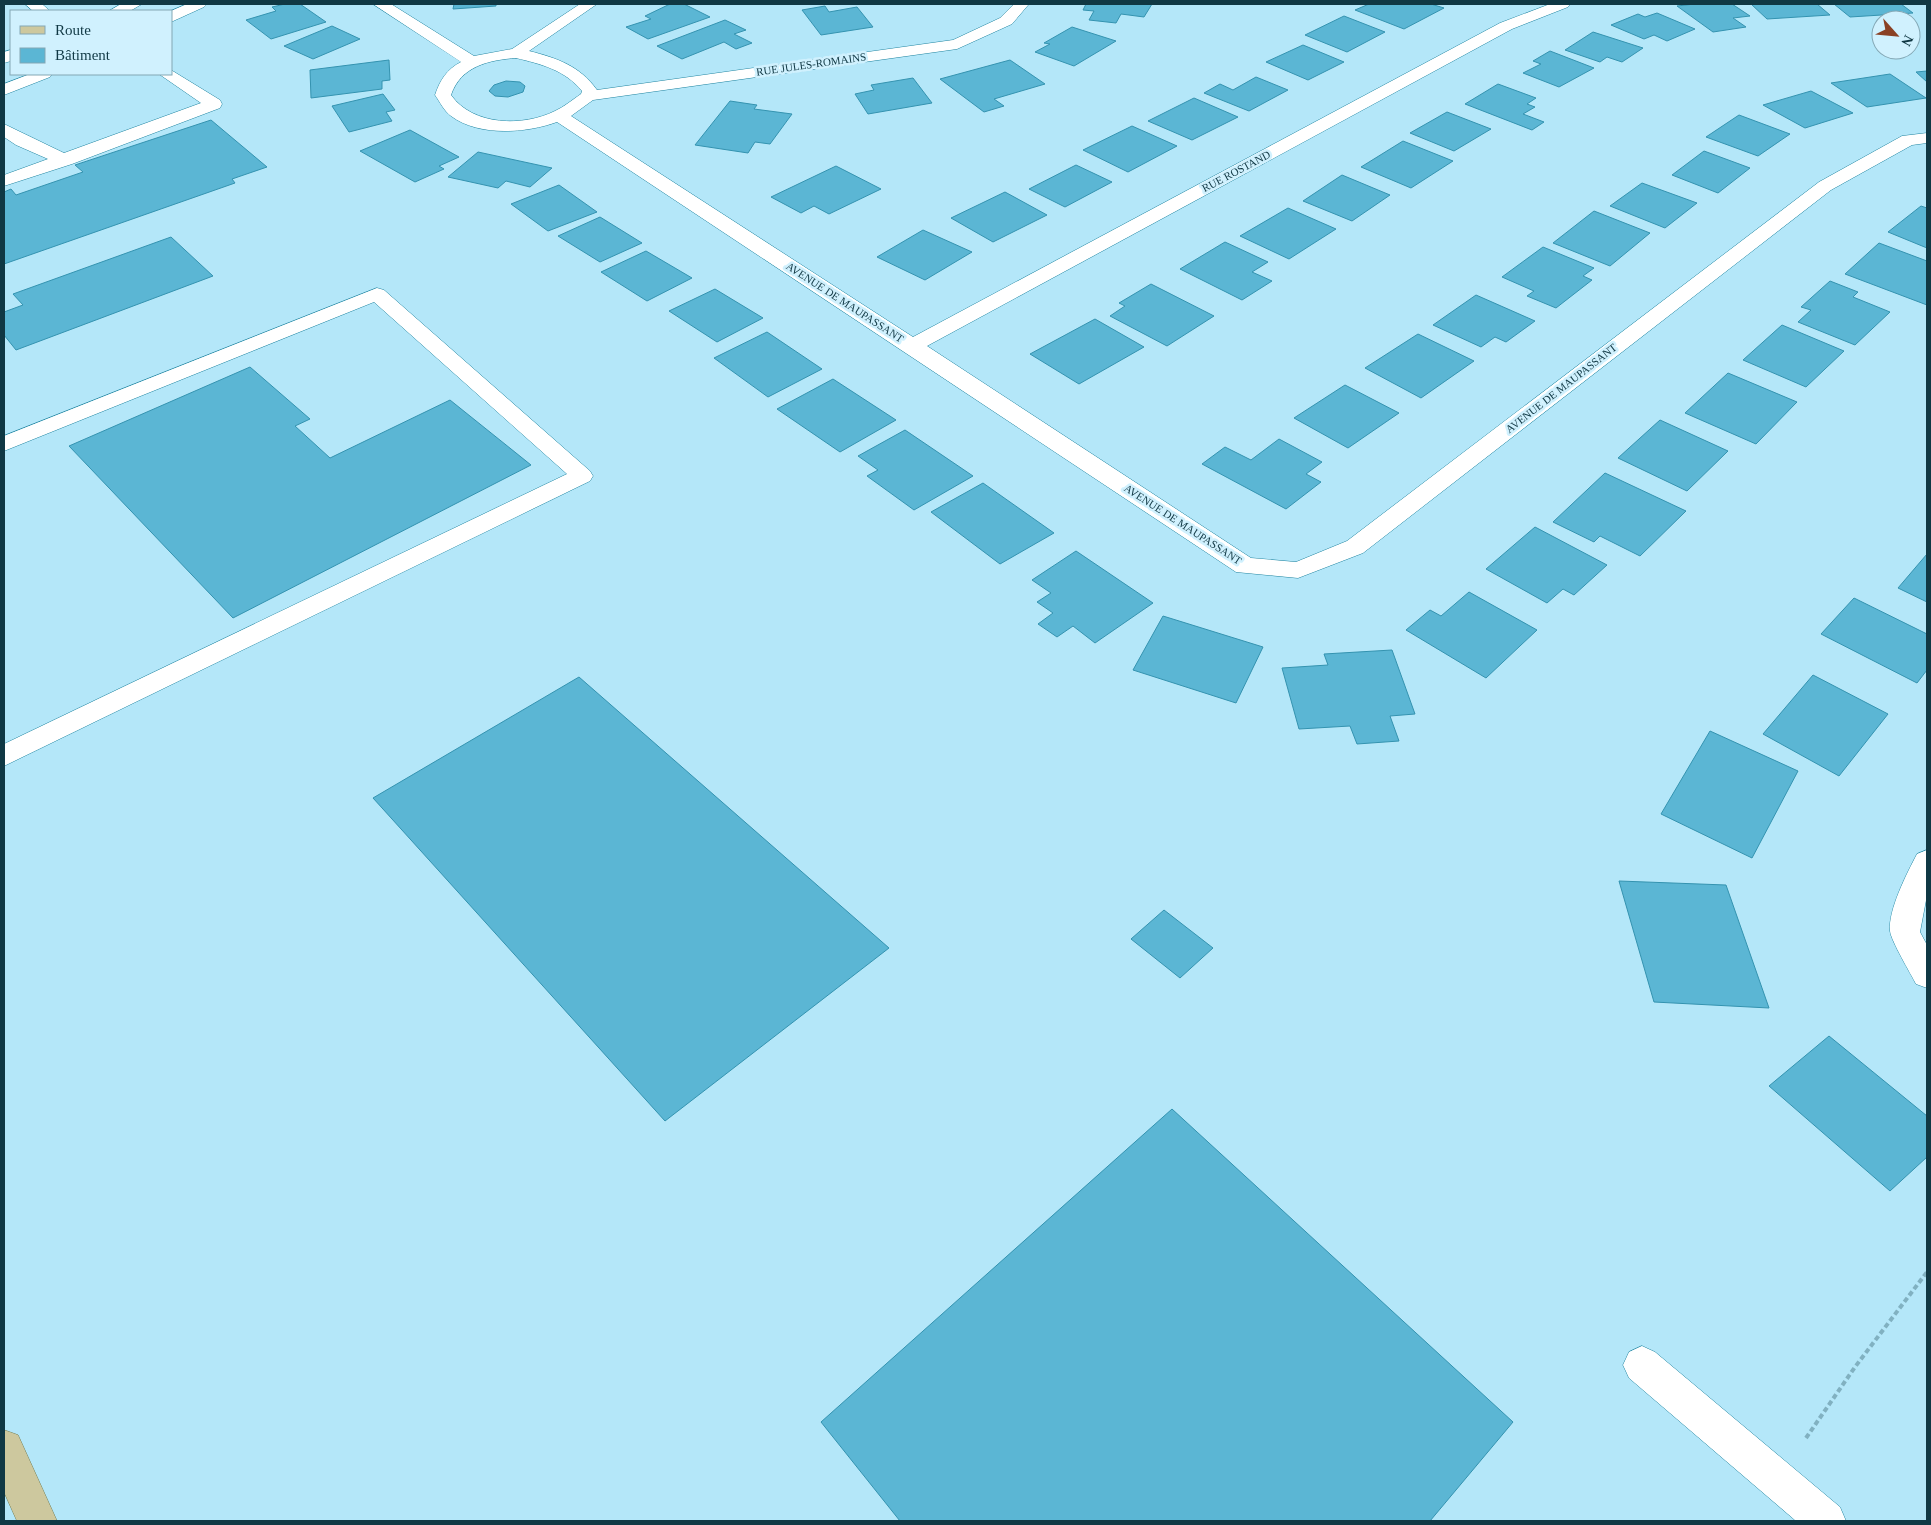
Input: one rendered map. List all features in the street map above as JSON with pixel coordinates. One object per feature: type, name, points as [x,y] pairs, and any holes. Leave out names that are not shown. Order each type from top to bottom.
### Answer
[{"type":"main road","points":[[4,1449],[37,1521]]},
{"type":"street","points":[[119,10],[134,4]]},
{"type":"street","points":[[172,17],[199,4]]},
{"type":"street","points":[[381,4],[473,62]]},
{"type":"street","points":[[516,53],[544,60],[574,73],[590,91],[588,96],[558,116],[532,123],[503,125],[477,122],[460,114],[443,95],[445,84],[453,72],[473,62],[516,53],[590,4]]},
{"type":"street","name":"RUE JULES-ROMAINS","points":[[588,96],[957,44],[1006,20],[1022,4]]},
{"type":"street","name":"RUE ROSTAND","points":[[912,346],[1506,26],[1563,4]]},
{"type":"street","points":[[4,90],[42,75]]},
{"type":"street","points":[[4,181],[66,160],[214,104],[169,75]]},
{"type":"street","name":"AVENUE DE MAUPASSANT","points":[[558,116],[1246,566],[1298,570],[1355,547],[1825,186],[1908,140],[1927,138]]},
{"type":"street","points":[[4,128],[22,141],[66,160]]},
{"type":"street","points":[[4,444],[377,294],[582,476],[4,756]]},
{"type":"street","points":[[1927,862],[1911,898],[1905,932],[1927,975]]},
{"type":"street","points":[[1642,1365],[1826,1521]]},
{"type":"path","points":[[1778,1480],[1855,1367],[1927,1272]]},
{"type":"building","points":[[285,4],[300,4],[326,22],[271,39],[246,20],[276,11],[272,7]]},
{"type":"building","points":[[454,4],[496,4],[496,6],[453,9]]},
{"type":"building","points":[[670,4],[684,4],[710,17],[648,39],[626,27],[651,19],[645,16]]},
{"type":"building","points":[[1086,4],[1152,4],[1144,17],[1121,14],[1116,23],[1089,20],[1094,11],[1083,10]]},
{"type":"building","points":[[1369,4],[1431,4],[1444,8],[1404,29],[1355,10]]},
{"type":"building","points":[[1732,4],[1750,16],[1733,18],[1746,27],[1713,32],[1677,6]]},
{"type":"building","points":[[1751,4],[1817,4],[1830,15],[1767,19]]},
{"type":"building","points":[[1834,4],[1901,4],[1909,10],[1871,10],[1871,16],[1850,17]]},
{"type":"building","points":[[825,6],[829,12],[857,7],[873,27],[821,35],[802,10]]},
{"type":"building","points":[[1657,13],[1695,29],[1667,41],[1654,35],[1644,39],[1611,25],[1638,14],[1645,17]]},
{"type":"building","points":[[1344,16],[1385,32],[1347,52],[1305,35]]},
{"type":"building","points":[[725,20],[746,30],[734,34],[752,43],[736,49],[724,42],[682,59],[657,46]]},
{"type":"building","points":[[332,26],[360,39],[313,59],[284,46]]},
{"type":"building","points":[[1072,27],[1116,41],[1074,66],[1035,52],[1050,44],[1044,43]]},
{"type":"building","points":[[1593,32],[1643,48],[1622,62],[1607,57],[1600,62],[1565,50]]},
{"type":"building","points":[[1303,45],[1344,62],[1308,80],[1266,62]]},
{"type":"building","points":[[1550,51],[1594,68],[1559,87],[1523,73],[1541,64],[1533,61]]},
{"type":"building","points":[[389,60],[390,80],[382,81],[382,89],[311,98],[310,70]]},
{"type":"building","points":[[1010,60],[1045,84],[994,99],[1004,106],[984,112],[940,79]]},
{"type":"building","points":[[1927,71],[1927,82],[1916,72]]},
{"type":"building","points":[[1890,74],[1926,98],[1867,107],[1831,83]]},
{"type":"building","points":[[1256,77],[1288,90],[1249,111],[1204,93],[1220,84],[1233,90]]},
{"type":"building","points":[[913,78],[932,103],[868,114],[855,94],[874,90],[871,85]]},
{"type":"building","points":[[506,81],[520,82],[525,86],[523,92],[508,97],[495,96],[489,91],[494,85]]},
{"type":"building","points":[[1498,84],[1536,98],[1527,104],[1535,107],[1523,114],[1544,122],[1532,130],[1465,104]]},
{"type":"building","points":[[1811,91],[1853,113],[1805,128],[1763,105]]},
{"type":"building","points":[[383,94],[395,110],[386,112],[392,121],[349,132],[332,106]]},
{"type":"building","points":[[1194,98],[1238,117],[1192,140],[1148,121]]},
{"type":"building","points":[[730,101],[757,105],[754,109],[792,114],[770,144],[755,142],[748,153],[695,145]]},
{"type":"building","points":[[1447,112],[1491,129],[1454,151],[1410,133]]},
{"type":"building","points":[[1739,115],[1790,134],[1758,156],[1706,137]]},
{"type":"building","points":[[211,120],[267,167],[232,179],[235,183],[4,264],[4,192],[11,189],[16,195],[83,172],[75,165]]},
{"type":"building","points":[[1132,126],[1177,146],[1128,172],[1083,150]]},
{"type":"building","points":[[410,130],[459,157],[439,166],[444,169],[415,182],[360,151]]},
{"type":"building","points":[[1403,141],[1453,161],[1411,188],[1361,167]]},
{"type":"building","points":[[1704,151],[1750,168],[1718,193],[1672,175]]},
{"type":"building","points":[[478,152],[552,168],[530,187],[506,181],[498,188],[448,177]]},
{"type":"building","points":[[1076,165],[1112,182],[1065,207],[1029,189]]},
{"type":"building","points":[[836,166],[881,189],[829,214],[814,206],[801,213],[771,197]]},
{"type":"building","points":[[1342,175],[1390,195],[1352,221],[1303,201]]},
{"type":"building","points":[[1642,183],[1697,203],[1665,228],[1610,206]]},
{"type":"building","points":[[559,185],[597,212],[548,231],[511,204]]},
{"type":"building","points":[[1005,192],[1047,215],[993,242],[951,218]]},
{"type":"building","points":[[1921,206],[1927,208],[1927,248],[1888,232]]},
{"type":"building","points":[[1288,208],[1336,229],[1289,259],[1240,236]]},
{"type":"building","points":[[1594,211],[1650,233],[1610,266],[1553,243]]},
{"type":"building","points":[[600,217],[642,243],[600,262],[558,236]]},
{"type":"building","points":[[923,230],[972,252],[925,280],[877,257]]},
{"type":"building","points":[[171,237],[213,276],[16,350],[4,335],[4,312],[23,305],[13,294]]},
{"type":"building","points":[[1225,242],[1268,262],[1252,272],[1272,281],[1242,300],[1180,269]]},
{"type":"building","points":[[1879,243],[1927,261],[1927,305],[1845,274]]},
{"type":"building","points":[[1543,247],[1594,268],[1583,276],[1592,280],[1556,308],[1527,296],[1534,291],[1502,277]]},
{"type":"building","points":[[646,251],[692,278],[647,301],[601,272]]},
{"type":"building","points":[[1830,281],[1858,292],[1853,297],[1890,312],[1855,345],[1798,322],[1811,310],[1801,307]]},
{"type":"building","points":[[1151,284],[1214,316],[1167,346],[1110,316],[1125,306],[1119,303]]},
{"type":"building","points":[[715,289],[763,318],[717,342],[669,311]]},
{"type":"building","points":[[1476,295],[1535,321],[1506,342],[1495,337],[1481,347],[1433,325]]},
{"type":"building","points":[[1095,319],[1144,347],[1079,384],[1030,354]]},
{"type":"building","points":[[1782,325],[1844,351],[1806,387],[1743,360]]},
{"type":"building","points":[[767,332],[822,369],[768,397],[714,358]]},
{"type":"building","points":[[1418,334],[1474,361],[1421,398],[1365,368]]},
{"type":"building","points":[[250,367],[310,419],[295,426],[330,458],[450,400],[531,465],[233,618],[69,446]]},
{"type":"building","points":[[1728,373],[1797,402],[1756,444],[1685,413]]},
{"type":"building","points":[[833,379],[896,420],[840,452],[777,409]]},
{"type":"building","points":[[1345,385],[1399,413],[1348,448],[1294,418]]},
{"type":"building","points":[[1660,420],[1728,451],[1687,491],[1618,458]]},
{"type":"building","points":[[905,430],[973,476],[914,510],[867,476],[878,470],[858,456]]},
{"type":"building","points":[[1279,439],[1322,462],[1306,474],[1321,482],[1286,509],[1202,464],[1225,447],[1251,460]]},
{"type":"building","points":[[1605,473],[1686,511],[1640,556],[1600,536],[1594,542],[1553,522]]},
{"type":"building","points":[[983,483],[1054,533],[1000,564],[931,512]]},
{"type":"building","points":[[1535,527],[1607,565],[1574,595],[1563,589],[1547,603],[1486,569]]},
{"type":"building","points":[[1076,551],[1153,603],[1095,643],[1073,626],[1057,637],[1038,624],[1053,613],[1037,602],[1051,593],[1032,580]]},
{"type":"building","points":[[1927,554],[1927,602],[1898,588]]},
{"type":"building","points":[[1469,592],[1537,630],[1486,678],[1406,630],[1430,610],[1441,616]]},
{"type":"building","points":[[1854,598],[1927,634],[1927,670],[1917,683],[1821,634]]},
{"type":"building","points":[[1163,616],[1263,647],[1236,703],[1133,670]]},
{"type":"building","points":[[1392,650],[1415,714],[1390,716],[1399,741],[1357,744],[1350,726],[1299,729],[1282,668],[1328,665],[1324,654]]},
{"type":"building","points":[[1813,675],[1888,714],[1839,776],[1763,734]]},
{"type":"building","points":[[579,677],[889,948],[665,1121],[373,798]]},
{"type":"building","points":[[1710,731],[1798,771],[1752,858],[1661,814]]},
{"type":"building","points":[[1619,881],[1726,885],[1769,1008],[1654,1002]]},
{"type":"building","points":[[1164,910],[1213,948],[1180,978],[1131,939]]},
{"type":"building","points":[[1829,1036],[1927,1116],[1927,1157],[1890,1191],[1769,1086]]},
{"type":"building","points":[[1172,1109],[1513,1422],[1430,1521],[900,1521],[821,1422]]}]
